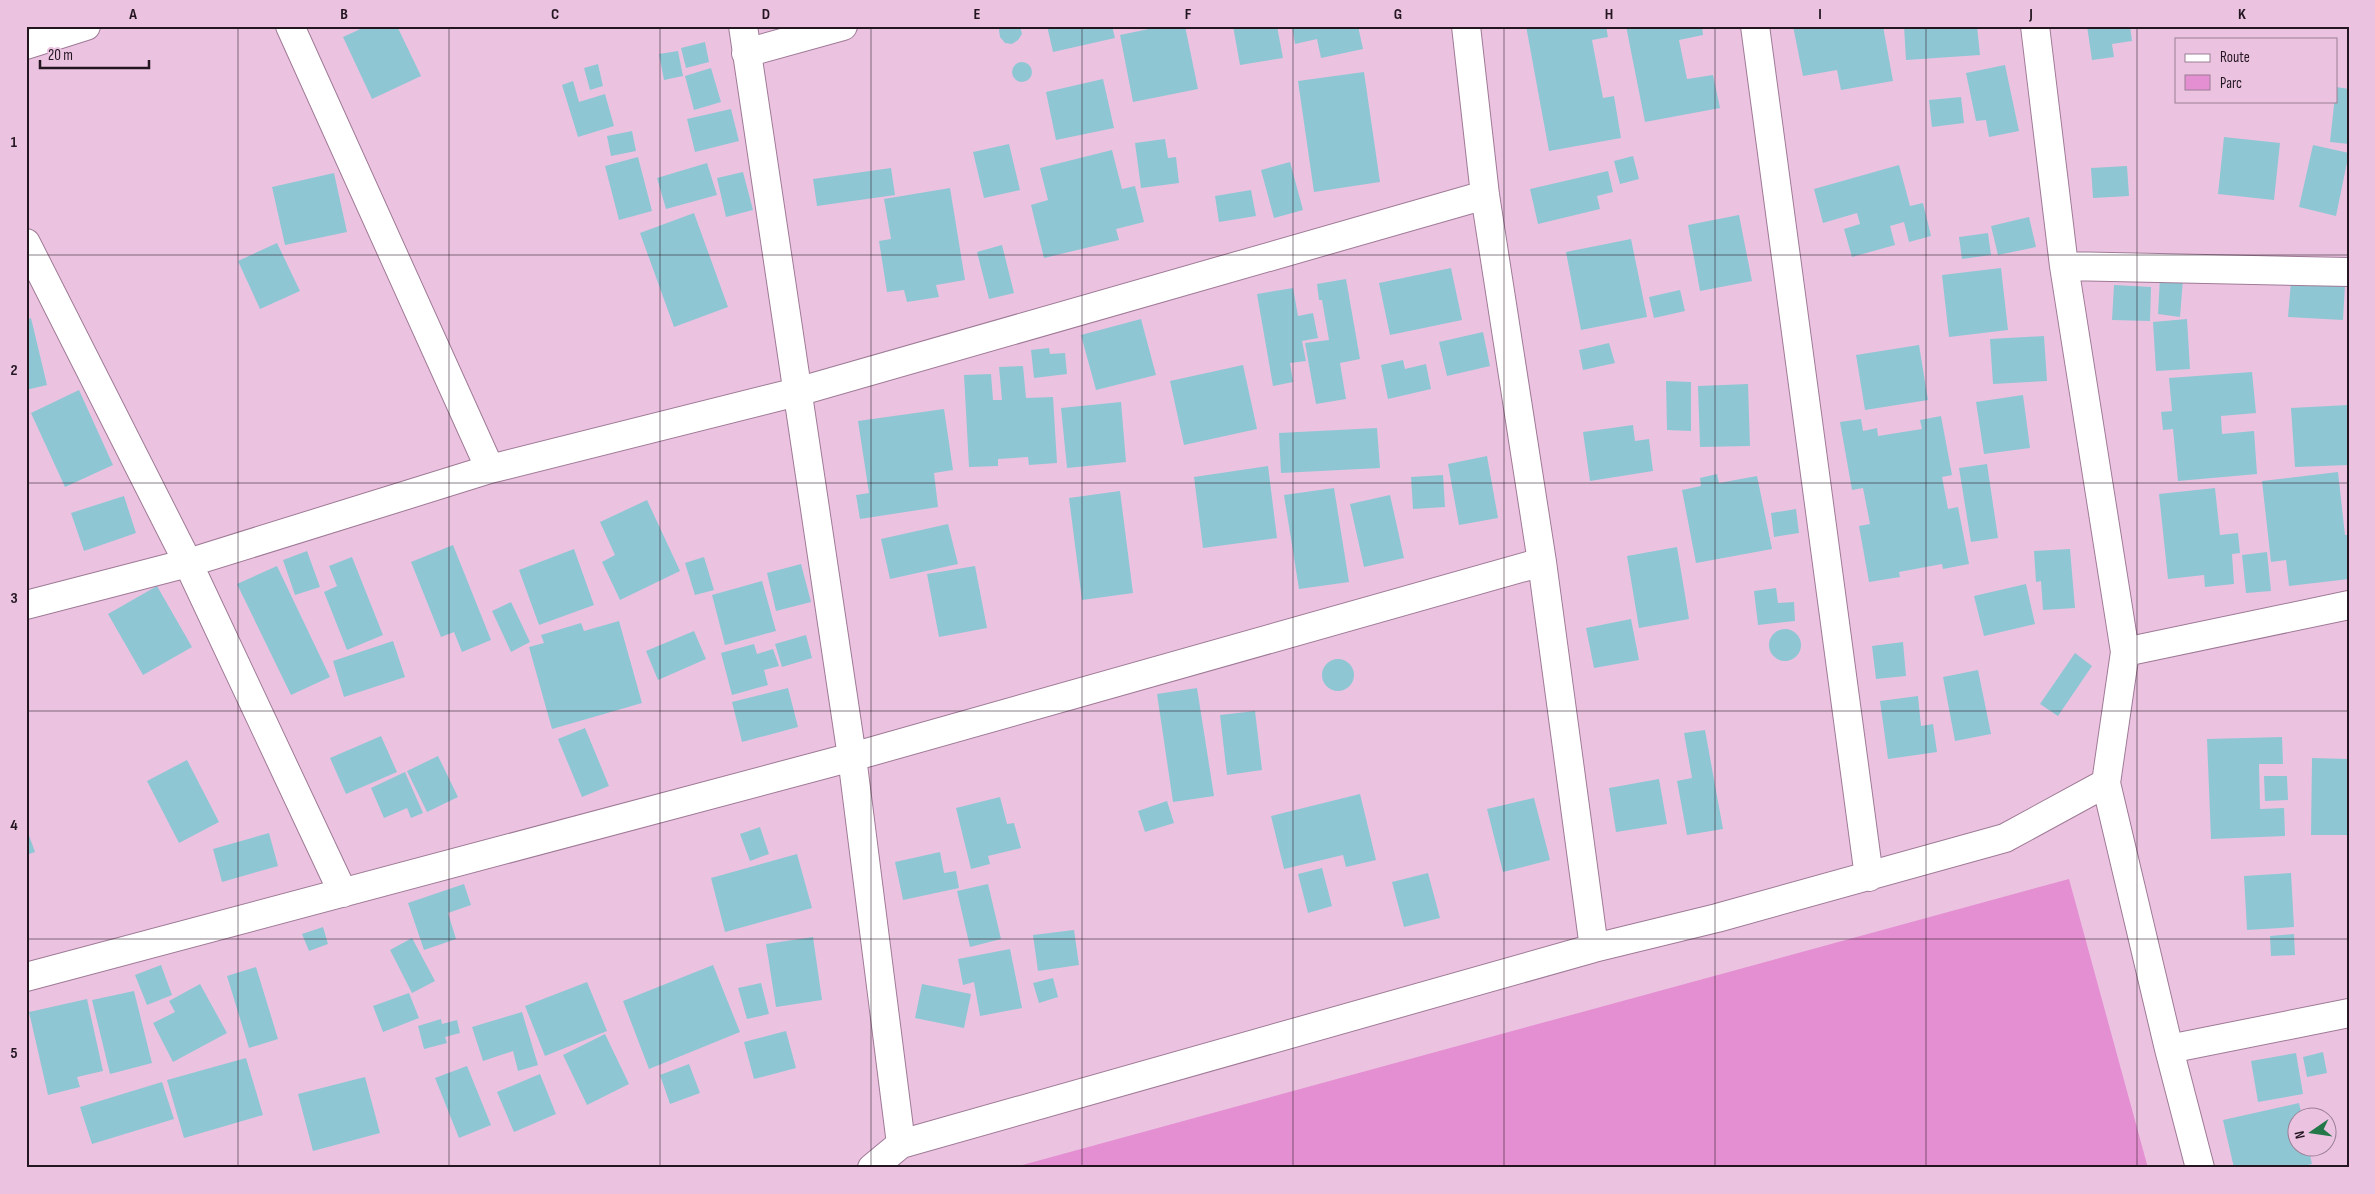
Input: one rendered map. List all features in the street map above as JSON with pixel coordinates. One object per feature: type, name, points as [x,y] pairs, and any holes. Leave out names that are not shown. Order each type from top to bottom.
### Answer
[{"type":"street","points":[[26,45],[86,26]]},
{"type":"street","points":[[290,26],[490,469]]},
{"type":"street","points":[[743,26],[852,757],[901,1144]]},
{"type":"street","points":[[746,53],[843,26]]},
{"type":"street","points":[[1466,26],[1485,195],[1542,562],[1594,948]]},
{"type":"street","points":[[1755,26],[1869,877]]},
{"type":"street","points":[[2035,26],[2064,266],[2125,652],[2106,783],[2169,1049],[2200,1168]]},
{"type":"street","points":[[26,605],[188,563],[490,469],[797,392],[1485,195]]},
{"type":"street","points":[[26,243],[188,563],[343,893]]},
{"type":"street","points":[[2064,266],[2349,272]]},
{"type":"street","points":[[26,977],[852,757],[1542,562]]},
{"type":"street","points":[[2125,652],[2349,605]]},
{"type":"street","points":[[872,1168],[901,1144],[1594,948],[1869,877],[2005,838],[2106,783]]},
{"type":"street","points":[[2169,1049],[2349,1013]]},
{"type":"green space","points":[[2069,879],[2148,1168],[1011,1168]]},
{"type":"building","points":[[367,26],[397,26],[421,76],[372,99],[343,37]]},
{"type":"building","points":[[1001,26],[1020,26],[1022,34],[1012,44],[1005,43],[1000,37],[999,30]]},
{"type":"building","points":[[1047,26],[1112,26],[1115,38],[1053,52]]},
{"type":"building","points":[[1163,26],[1185,26],[1198,89],[1133,102],[1120,35]]},
{"type":"building","points":[[1233,26],[1277,26],[1283,58],[1240,65]]},
{"type":"building","points":[[1292,26],[1358,26],[1363,49],[1321,58],[1317,39],[1295,44]]},
{"type":"building","points":[[1526,26],[1606,26],[1608,37],[1592,40],[1603,98],[1614,96],[1621,138],[1549,151]]},
{"type":"building","points":[[1626,26],[1702,26],[1703,35],[1679,40],[1687,79],[1713,75],[1720,108],[1645,122]]},
{"type":"building","points":[[1793,26],[1883,26],[1893,81],[1841,90],[1837,70],[1803,76]]},
{"type":"building","points":[[1904,26],[1977,26],[1980,55],[1906,60]]},
{"type":"building","points":[[2087,26],[2130,26],[2132,41],[2112,44],[2114,57],[2092,60]]},
{"type":"building","points":[[705,42],[709,62],[686,68],[681,48]]},
{"type":"building","points":[[678,51],[683,76],[664,80],[659,54]]},
{"type":"building","points":[[1022,62],[1029,65],[1032,72],[1029,79],[1022,82],[1015,79],[1012,72],[1015,65]]},
{"type":"building","points":[[598,64],[603,86],[590,90],[584,68]]},
{"type":"building","points":[[2005,65],[2019,131],[1989,137],[1986,120],[1976,121],[1966,73]]},
{"type":"building","points":[[711,68],[721,102],[694,110],[685,76]]},
{"type":"building","points":[[1364,72],[1380,182],[1314,192],[1298,81]]},
{"type":"building","points":[[1103,79],[1114,128],[1056,140],[1046,92]]},
{"type":"building","points":[[573,81],[579,102],[605,94],[614,126],[578,137],[562,85]]},
{"type":"building","points":[[2338,87],[2349,89],[2349,144],[2330,142],[2334,102],[2338,102]]},
{"type":"building","points":[[1961,97],[1964,123],[1932,127],[1929,100]]},
{"type":"building","points":[[731,109],[739,141],[695,152],[687,119]]},
{"type":"building","points":[[632,131],[636,151],[611,156],[607,136]]},
{"type":"building","points":[[2224,137],[2280,143],[2274,200],[2218,194]]},
{"type":"building","points":[[1165,139],[1168,158],[1176,157],[1179,183],[1141,188],[1135,143]]},
{"type":"building","points":[[1009,144],[1020,190],[984,198],[973,152]]},
{"type":"building","points":[[2313,145],[2349,153],[2336,216],[2299,207]]},
{"type":"building","points":[[1112,150],[1122,189],[1135,186],[1144,222],[1116,229],[1119,240],[1044,258],[1031,205],[1048,200],[1040,168]]},
{"type":"building","points":[[1633,156],[1639,179],[1620,184],[1614,161]]},
{"type":"building","points":[[638,157],[652,211],[619,220],[605,166]]},
{"type":"building","points":[[1290,162],[1303,210],[1274,218],[1261,170]]},
{"type":"building","points":[[707,163],[717,195],[666,209],[657,178]]},
{"type":"building","points":[[1899,165],[1910,206],[1923,203],[1931,236],[1909,242],[1904,222],[1890,226],[1895,245],[1852,257],[1844,229],[1860,224],[1857,213],[1823,223],[1814,189]]},
{"type":"building","points":[[2127,166],[2129,196],[2093,198],[2091,168]]},
{"type":"building","points":[[891,168],[895,195],[817,206],[813,179]]},
{"type":"building","points":[[1608,171],[1613,192],[1597,196],[1600,209],[1538,224],[1530,189]]},
{"type":"building","points":[[743,172],[753,210],[726,217],[717,178]]},
{"type":"building","points":[[334,173],[347,232],[285,245],[272,187]]},
{"type":"building","points":[[950,188],[965,280],[936,285],[939,297],[907,302],[904,290],[887,292],[879,241],[891,239],[884,199]]},
{"type":"building","points":[[1251,190],[1256,216],[1219,222],[1215,196]]},
{"type":"building","points":[[694,213],[728,307],[674,327],[640,233]]},
{"type":"building","points":[[1739,215],[1752,281],[1700,291],[1688,225]]},
{"type":"building","points":[[2029,217],[2036,247],[1998,255],[1991,226]]},
{"type":"building","points":[[1988,233],[1991,255],[1962,259],[1959,237]]},
{"type":"building","points":[[1631,239],[1647,317],[1581,330],[1566,252]]},
{"type":"building","points":[[277,243],[300,291],[260,309],[238,261]]},
{"type":"building","points":[[1002,245],[1014,293],[989,299],[977,252]]},
{"type":"building","points":[[1451,268],[1462,320],[1390,335],[1379,283]]},
{"type":"building","points":[[2001,268],[2008,330],[1949,337],[1942,275]]},
{"type":"building","points":[[2160,277],[2183,279],[2180,317],[2158,314]]},
{"type":"building","points":[[1346,279],[1360,359],[1340,363],[1346,399],[1316,404],[1305,343],[1329,340],[1322,300],[1319,300],[1317,284]]},
{"type":"building","points":[[2291,281],[2345,285],[2343,320],[2288,317]]},
{"type":"building","points":[[2114,285],[2151,287],[2150,321],[2112,320]]},
{"type":"building","points":[[1293,288],[1298,316],[1313,313],[1318,338],[1302,341],[1306,361],[1290,363],[1293,382],[1273,386],[1257,294]]},
{"type":"building","points":[[1680,290],[1685,311],[1654,318],[1649,297]]},
{"type":"building","points":[[31,318],[47,385],[26,390],[26,320]]},
{"type":"building","points":[[1141,319],[1156,375],[1096,390],[1081,335]]},
{"type":"building","points":[[2187,319],[2190,369],[2156,371],[2153,322]]},
{"type":"building","points":[[1483,332],[1490,366],[1447,376],[1439,342]]},
{"type":"building","points":[[2044,336],[2047,381],[1993,384],[1990,339]]},
{"type":"building","points":[[1609,343],[1615,363],[1583,370],[1579,350]]},
{"type":"building","points":[[1919,345],[1928,400],[1865,410],[1856,355]]},
{"type":"building","points":[[1049,348],[1050,354],[1065,353],[1067,374],[1034,378],[1031,350]]},
{"type":"building","points":[[1403,360],[1405,369],[1426,364],[1431,389],[1388,399],[1381,365]]},
{"type":"building","points":[[1243,365],[1257,429],[1184,445],[1170,381]]},
{"type":"building","points":[[1023,366],[1026,398],[1053,397],[1057,463],[1029,465],[1028,457],[998,459],[998,466],[969,467],[964,375],[991,374],[993,400],[1002,400],[999,367]]},
{"type":"building","points":[[2252,372],[2256,413],[2221,416],[2222,434],[2254,431],[2257,474],[2178,481],[2173,429],[2163,430],[2161,412],[2172,411],[2169,378]]},
{"type":"building","points":[[1666,381],[1691,382],[1691,431],[1667,430]]},
{"type":"building","points":[[1748,384],[1750,446],[1700,447],[1698,386]]},
{"type":"building","points":[[79,390],[113,465],[65,487],[31,413]]},
{"type":"building","points":[[2023,395],[2030,448],[1984,454],[1976,402]]},
{"type":"building","points":[[1121,402],[1126,462],[1067,468],[1061,408]]},
{"type":"building","points":[[2348,405],[2349,465],[2295,467],[2291,408]]},
{"type":"building","points":[[944,409],[953,470],[934,473],[938,507],[860,519],[856,495],[869,493],[858,421]]},
{"type":"building","points":[[1941,416],[1952,475],[1942,477],[1948,509],[1958,507],[1969,564],[1943,569],[1942,564],[1899,572],[1900,577],[1869,582],[1859,526],[1870,524],[1863,488],[1852,490],[1840,422],[1861,419],[1863,431],[1877,428],[1878,436],[1922,429],[1920,420]]},
{"type":"building","points":[[1633,425],[1635,441],[1649,439],[1653,471],[1590,481],[1583,432]]},
{"type":"building","points":[[1377,428],[1380,468],[1281,473],[1279,433]]},
{"type":"building","points":[[1487,456],[1498,518],[1459,525],[1448,464]]},
{"type":"building","points":[[1987,464],[1998,538],[1971,542],[1959,468]]},
{"type":"building","points":[[1268,466],[1277,538],[1203,548],[1194,477]]},
{"type":"building","points":[[2338,472],[2345,535],[2349,535],[2349,579],[2289,586],[2286,560],[2271,562],[2262,481]]},
{"type":"building","points":[[1717,474],[1719,483],[1757,476],[1772,549],[1696,563],[1682,490],[1701,486],[1700,478]]},
{"type":"building","points":[[1443,475],[1445,507],[1413,509],[1411,477]]},
{"type":"building","points":[[1334,488],[1349,582],[1299,589],[1284,495]]},
{"type":"building","points":[[2215,488],[2220,535],[2238,533],[2240,553],[2232,554],[2234,584],[2205,587],[2204,575],[2168,579],[2159,494]]},
{"type":"building","points":[[1120,491],[1133,593],[1082,600],[1069,498]]},
{"type":"building","points":[[1390,495],[1404,558],[1364,567],[1350,504]]},
{"type":"building","points":[[124,496],[136,533],[84,551],[71,513]]},
{"type":"building","points":[[647,500],[680,571],[620,600],[602,562],[615,555],[600,522]]},
{"type":"building","points":[[1796,509],[1799,533],[1774,537],[1771,513]]},
{"type":"building","points":[[948,524],[958,564],[890,579],[881,539]]},
{"type":"building","points":[[453,545],[491,640],[462,652],[454,632],[441,637],[411,562]]},
{"type":"building","points":[[1677,547],[1689,619],[1639,628],[1627,556]]},
{"type":"building","points":[[574,549],[594,605],[539,625],[519,570]]},
{"type":"building","points":[[2070,549],[2075,608],[2043,610],[2041,581],[2036,582],[2034,551]]},
{"type":"building","points":[[307,551],[320,587],[295,595],[283,560]]},
{"type":"building","points":[[2267,552],[2271,591],[2246,593],[2242,555]]},
{"type":"building","points":[[352,557],[383,635],[347,650],[324,592],[337,586],[329,566]]},
{"type":"building","points":[[704,557],[714,590],[695,595],[685,563]]},
{"type":"building","points":[[801,564],[811,602],[776,611],[767,573]]},
{"type":"building","points":[[277,566],[330,677],[291,695],[237,584]]},
{"type":"building","points":[[975,566],[987,628],[939,637],[927,574]]},
{"type":"building","points":[[762,581],[776,631],[725,645],[712,595]]},
{"type":"building","points":[[2026,584],[2035,624],[1984,636],[1974,596]]},
{"type":"building","points":[[157,586],[192,647],[143,675],[108,614]]},
{"type":"building","points":[[1776,588],[1778,603],[1794,602],[1795,621],[1758,625],[1754,591]]},
{"type":"building","points":[[511,602],[530,642],[511,652],[492,611]]},
{"type":"building","points":[[1631,619],[1639,660],[1594,668],[1586,628]]},
{"type":"building","points":[[619,621],[642,703],[552,729],[529,647],[544,643],[541,635],[581,623],[584,631]]},
{"type":"building","points":[[1785,629],[1791,630],[1796,634],[1800,639],[1800,651],[1796,656],[1791,660],[1785,661],[1779,660],[1774,656],[1770,651],[1769,645],[1770,639],[1774,634],[1779,630]]},
{"type":"building","points":[[694,631],[706,659],[658,680],[646,651]]},
{"type":"building","points":[[806,635],[812,658],[782,667],[775,644]]},
{"type":"building","points":[[393,641],[405,677],[344,697],[333,661]]},
{"type":"building","points":[[1903,642],[1906,676],[1876,679],[1872,646]]},
{"type":"building","points":[[754,644],[757,654],[773,649],[779,666],[764,670],[768,685],[732,695],[721,653]]},
{"type":"building","points":[[2075,653],[2092,666],[2058,716],[2040,704]]},
{"type":"building","points":[[1338,659],[1349,664],[1354,675],[1349,686],[1338,691],[1327,686],[1322,675],[1327,664]]},
{"type":"building","points":[[1978,670],[1991,734],[1955,741],[1943,677]]},
{"type":"building","points":[[788,688],[798,727],[742,742],[732,702]]},
{"type":"building","points":[[1197,688],[1214,796],[1173,802],[1157,694]]},
{"type":"building","points":[[1918,696],[1921,726],[1933,724],[1937,752],[1888,759],[1880,701]]},
{"type":"building","points":[[1255,711],[1262,770],[1227,775],[1220,715]]},
{"type":"building","points":[[585,728],[609,786],[582,797],[558,739]]},
{"type":"building","points":[[1705,730],[1723,829],[1687,835],[1677,781],[1692,778],[1684,733]]},
{"type":"building","points":[[381,736],[397,772],[346,794],[330,758]]},
{"type":"building","points":[[2282,737],[2283,764],[2259,764],[2260,809],[2284,808],[2285,836],[2211,839],[2207,739]]},
{"type":"building","points":[[438,756],[458,797],[427,812],[407,771]]},
{"type":"building","points":[[2312,758],[2349,759],[2349,835],[2311,835]]},
{"type":"building","points":[[187,760],[219,822],[179,843],[147,781]]},
{"type":"building","points":[[405,772],[423,813],[411,818],[407,808],[384,818],[371,788]]},
{"type":"building","points":[[2264,776],[2287,776],[2288,800],[2265,801]]},
{"type":"building","points":[[1659,779],[1667,824],[1616,832],[1609,788]]},
{"type":"building","points":[[1360,794],[1376,860],[1346,867],[1343,855],[1284,869],[1271,816]]},
{"type":"building","points":[[1000,797],[1007,824],[1014,823],[1021,848],[988,856],[990,864],[971,869],[956,808]]},
{"type":"building","points":[[1534,798],[1550,860],[1503,872],[1487,809]]},
{"type":"building","points":[[1167,801],[1174,823],[1145,832],[1138,811]]},
{"type":"building","points":[[26,827],[35,852],[26,855]]},
{"type":"building","points":[[760,827],[769,854],[750,861],[740,834]]},
{"type":"building","points":[[269,833],[278,866],[222,882],[213,849]]},
{"type":"building","points":[[940,852],[944,873],[956,871],[959,888],[903,900],[895,862]]},
{"type":"building","points":[[797,854],[812,908],[725,932],[711,878]]},
{"type":"building","points":[[1322,868],[1332,906],[1308,913],[1298,874]]},
{"type":"building","points":[[1428,873],[1440,918],[1404,927],[1392,882]]},
{"type":"building","points":[[2291,873],[2294,927],[2247,930],[2244,876]]},
{"type":"building","points":[[464,884],[471,905],[448,913],[456,939],[424,950],[408,903]]},
{"type":"building","points":[[988,884],[1001,939],[970,947],[957,891]]},
{"type":"building","points":[[323,927],[328,944],[309,951],[302,934]]},
{"type":"building","points":[[1074,930],[1079,965],[1038,971],[1033,935]]},
{"type":"building","points":[[2294,934],[2295,955],[2271,956],[2270,936]]},
{"type":"building","points":[[813,937],[822,1000],[776,1007],[766,944]]},
{"type":"building","points":[[412,938],[435,981],[412,993],[390,950]]},
{"type":"building","points":[[1010,949],[1022,1008],[980,1016],[974,982],[963,985],[958,959]]},
{"type":"building","points":[[161,965],[172,995],[147,1005],[135,975]]},
{"type":"building","points":[[713,965],[740,1032],[649,1069],[623,1001]]},
{"type":"building","points":[[256,967],[278,1039],[249,1048],[227,976]]},
{"type":"building","points":[[1053,978],[1058,997],[1039,1003],[1033,983]]},
{"type":"building","points":[[587,982],[607,1031],[545,1056],[525,1006]]},
{"type":"building","points":[[761,983],[769,1014],[747,1019],[738,988]]},
{"type":"building","points":[[200,984],[227,1033],[173,1062],[153,1023],[175,1012],[169,1001]]},
{"type":"building","points":[[922,984],[971,994],[964,1028],[915,1018]]},
{"type":"building","points":[[134,991],[152,1063],[110,1074],[92,1000]]},
{"type":"building","points":[[409,993],[419,1018],[383,1032],[373,1006]]},
{"type":"building","points":[[87,999],[103,1071],[77,1077],[80,1087],[48,1095],[29,1012]]},
{"type":"building","points":[[522,1012],[538,1065],[518,1071],[513,1051],[483,1061],[472,1027]]},
{"type":"building","points":[[441,1019],[442,1024],[457,1020],[460,1033],[445,1037],[447,1043],[424,1049],[418,1026]]},
{"type":"building","points":[[786,1031],[796,1068],[754,1079],[744,1042]]},
{"type":"building","points":[[605,1034],[629,1084],[587,1105],[563,1055]]},
{"type":"building","points":[[2323,1052],[2327,1073],[2307,1077],[2303,1057]]},
{"type":"building","points":[[2296,1053],[2303,1094],[2258,1102],[2251,1061]]},
{"type":"building","points":[[246,1058],[263,1115],[184,1138],[167,1080]]},
{"type":"building","points":[[689,1064],[700,1093],[670,1104],[660,1075]]},
{"type":"building","points":[[467,1066],[491,1125],[459,1138],[435,1078]]},
{"type":"building","points":[[540,1074],[556,1114],[514,1132],[497,1092]]},
{"type":"building","points":[[365,1077],[380,1133],[313,1151],[298,1094]]},
{"type":"building","points":[[162,1082],[174,1119],[92,1144],[80,1107]]},
{"type":"building","points":[[2299,1103],[2300,1106],[2288,1106],[2288,1156],[2310,1156],[2312,1164],[2296,1168],[2234,1168],[2223,1120]]}]
